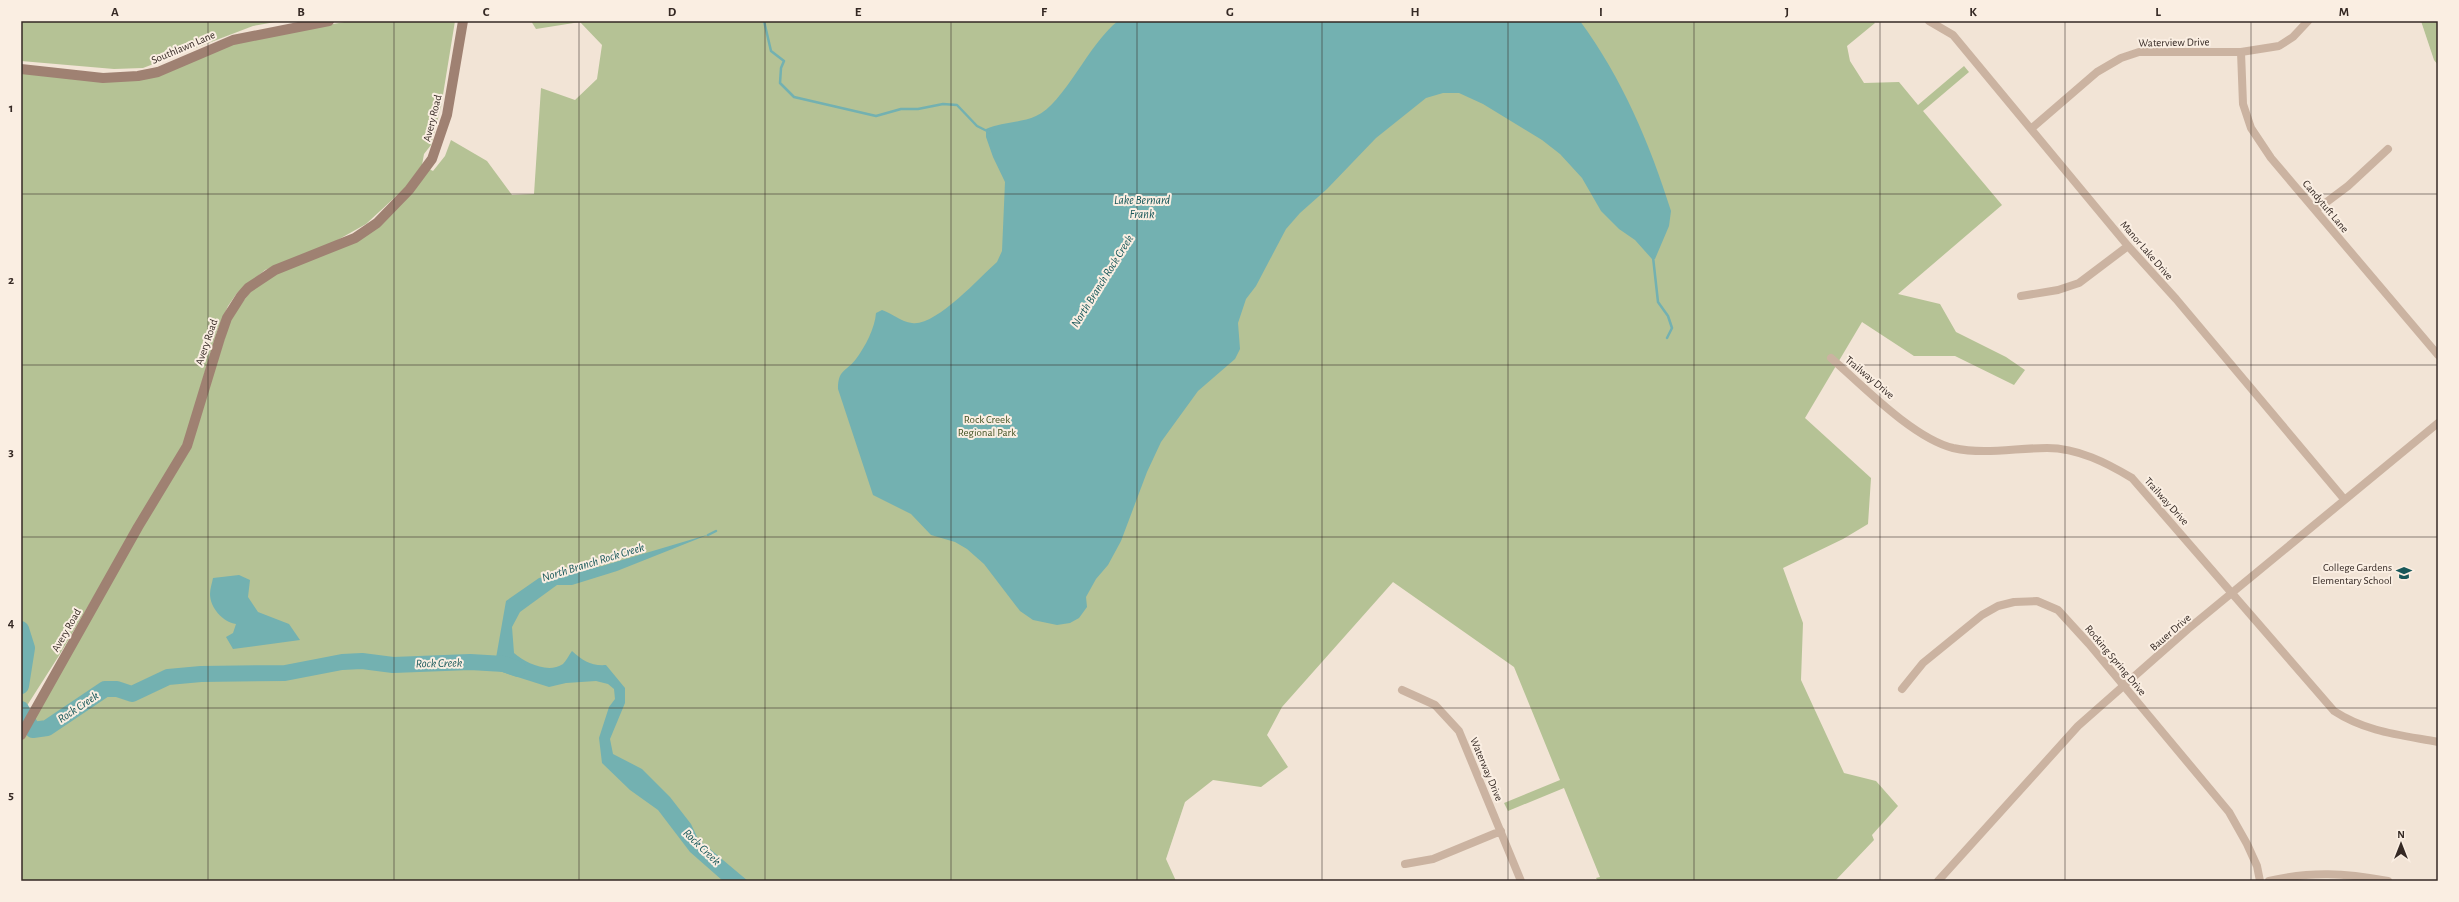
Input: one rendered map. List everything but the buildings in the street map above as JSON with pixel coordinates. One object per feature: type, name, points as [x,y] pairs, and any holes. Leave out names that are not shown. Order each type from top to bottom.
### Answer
[{"type":"street","name":"Southlawn Lane","points":[[21,69],[103,78],[138,76],[158,72],[233,40],[329,21]]},
{"type":"street","name":"Avery Road","points":[[22,734],[51,680],[187,446],[227,318],[241,296],[248,288],[275,270],[355,238],[371,227],[409,190],[432,159],[447,116],[463,21]]},
{"type":"street","name":"Manor Lake Drive","points":[[1929,21],[1953,35],[2032,128],[2128,246],[2181,305],[2344,499]]},
{"type":"street","name":"Waterview Drive","points":[[2032,128],[2097,72],[2121,58],[2140,52],[2241,52],[2279,46],[2293,37],[2308,21]]},
{"type":"street","name":"Candytuft Lane","points":[[2241,52],[2243,104],[2251,128],[2271,158],[2438,355]]},
{"type":"street","points":[[2316,210],[2348,186],[2388,150]]},
{"type":"street","points":[[2021,296],[2058,290],[2080,282],[2128,246]]},
{"type":"street","name":"Trailway Drive","points":[[1831,358],[1915,430],[1953,448],[1986,452],[2049,448],[2094,457],[2112,466],[2137,483],[2334,711],[2352,723],[2373,729],[2438,742]]},
{"type":"street","name":"Bauer Drive","points":[[1938,881],[2078,726],[2188,629],[2438,423]]},
{"type":"street","name":"Rocking Spring Drive","points":[[1902,690],[1923,663],[1982,615],[1998,606],[2014,602],[2037,601],[2058,610],[2124,686],[2229,812],[2247,844],[2257,866],[2260,881]]},
{"type":"street","name":"Waterway Drive","points":[[1402,690],[1435,705],[1459,731],[1521,881]]},
{"type":"street","points":[[1406,864],[1433,859],[1501,831]]},
{"type":"street","points":[[2269,881],[2300,874],[2334,873],[2388,881]]},
{"type":"green space","points":[[21,21],[281,21],[253,26],[143,68],[114,69],[21,61]]},
{"type":"green space","points":[[350,21],[455,21],[441,107],[431,145],[424,154],[422,165],[406,187],[366,224],[334,242],[265,270],[237,293],[228,306],[217,331],[184,443],[60,654],[21,715],[21,72],[119,81],[239,41]]},
{"type":"green space","name":"Rock Creek Regional Park","points":[[531,21],[1873,21],[1875,23],[1847,46],[1850,61],[1864,83],[1899,82],[1918,105],[1964,66],[1969,72],[1923,111],[2002,205],[1898,294],[1940,304],[1956,332],[2006,357],[2025,370],[2014,385],[1955,356],[1914,356],[1862,322],[1805,418],[1871,478],[1868,524],[1843,539],[1783,568],[1803,623],[1801,680],[1844,773],[1876,781],[1898,806],[1872,835],[1874,840],[1835,881],[1598,881],[1596,878],[1600,877],[1564,788],[1508,811],[1504,803],[1560,780],[1514,667],[1393,582],[1282,707],[1267,735],[1288,767],[1261,787],[1213,780],[1185,802],[1166,859],[1176,881],[21,881],[21,727],[189,451],[232,315],[253,289],[273,275],[356,242],[429,169],[433,171],[445,156],[451,140],[487,161],[512,195],[534,194],[541,88],[575,100],[597,79],[602,45],[580,22],[536,29]]},
{"type":"green space","points":[[2421,21],[2438,21],[2438,65],[2434,60]]},
{"type":"water","name":"Lake Bernard Frank","points":[[1118,21],[1580,21],[1609,65],[1622,88],[1654,161],[1671,211],[1669,226],[1655,259],[1652,259],[1635,240],[1619,229],[1601,211],[1582,178],[1560,154],[1542,140],[1483,104],[1459,93],[1443,93],[1426,98],[1376,138],[1327,189],[1300,213],[1286,229],[1256,286],[1246,299],[1238,323],[1240,349],[1235,359],[1198,391],[1161,442],[1147,472],[1121,541],[1108,565],[1096,579],[1086,597],[1087,607],[1079,618],[1070,623],[1057,625],[1033,620],[1020,611],[984,564],[967,549],[955,542],[931,535],[911,514],[873,495],[838,389],[838,383],[843,371],[856,359],[863,349],[872,331],[876,313],[882,310],[908,322],[922,322],[944,310],[997,262],[1002,251],[1005,182],[993,157],[986,137],[986,129],[1036,116],[1046,109],[1057,99],[1097,43]]},
{"type":"water","points":[[710,534],[617,571],[572,585],[557,585],[520,612],[512,627],[514,653],[531,664],[544,668],[557,667],[563,664],[572,651],[580,658],[588,662],[596,665],[606,665],[625,688],[625,703],[610,739],[613,754],[642,769],[670,797],[691,824],[698,839],[748,881],[723,881],[690,852],[658,810],[630,790],[602,763],[599,738],[609,707],[615,699],[614,689],[608,684],[596,681],[566,683],[549,687],[499,671],[496,658],[506,601],[539,578],[602,566]]},
{"type":"water","points":[[239,575],[250,580],[248,597],[258,612],[289,624],[300,640],[233,649],[226,637],[233,633],[236,624],[231,623],[218,614],[212,604],[210,592],[213,578]]},
{"type":"waterway","points":[[764,21],[771,51],[784,61],[781,68],[780,83],[794,97],[876,116],[901,109],[918,109],[943,104],[957,105],[977,126],[989,132]]},
{"type":"waterway","points":[[1653,257],[1658,302],[1668,316],[1672,328],[1667,338]]},
{"type":"waterway","name":"North Branch Rock Creek","points":[[708,535],[716,531]]},
{"type":"waterway","name":"Rock Creek","points":[[21,629],[27,648],[21,686]]},
{"type":"waterway","name":"Rock Creek","points":[[21,709],[33,730],[47,728],[105,689],[117,689],[132,694],[168,677],[201,674],[285,673],[342,662],[362,661],[393,665],[470,662],[504,664],[518,669]]},
{"type":"place","name":"College Gardens Elementary School","points":[[2404,573]]}]
